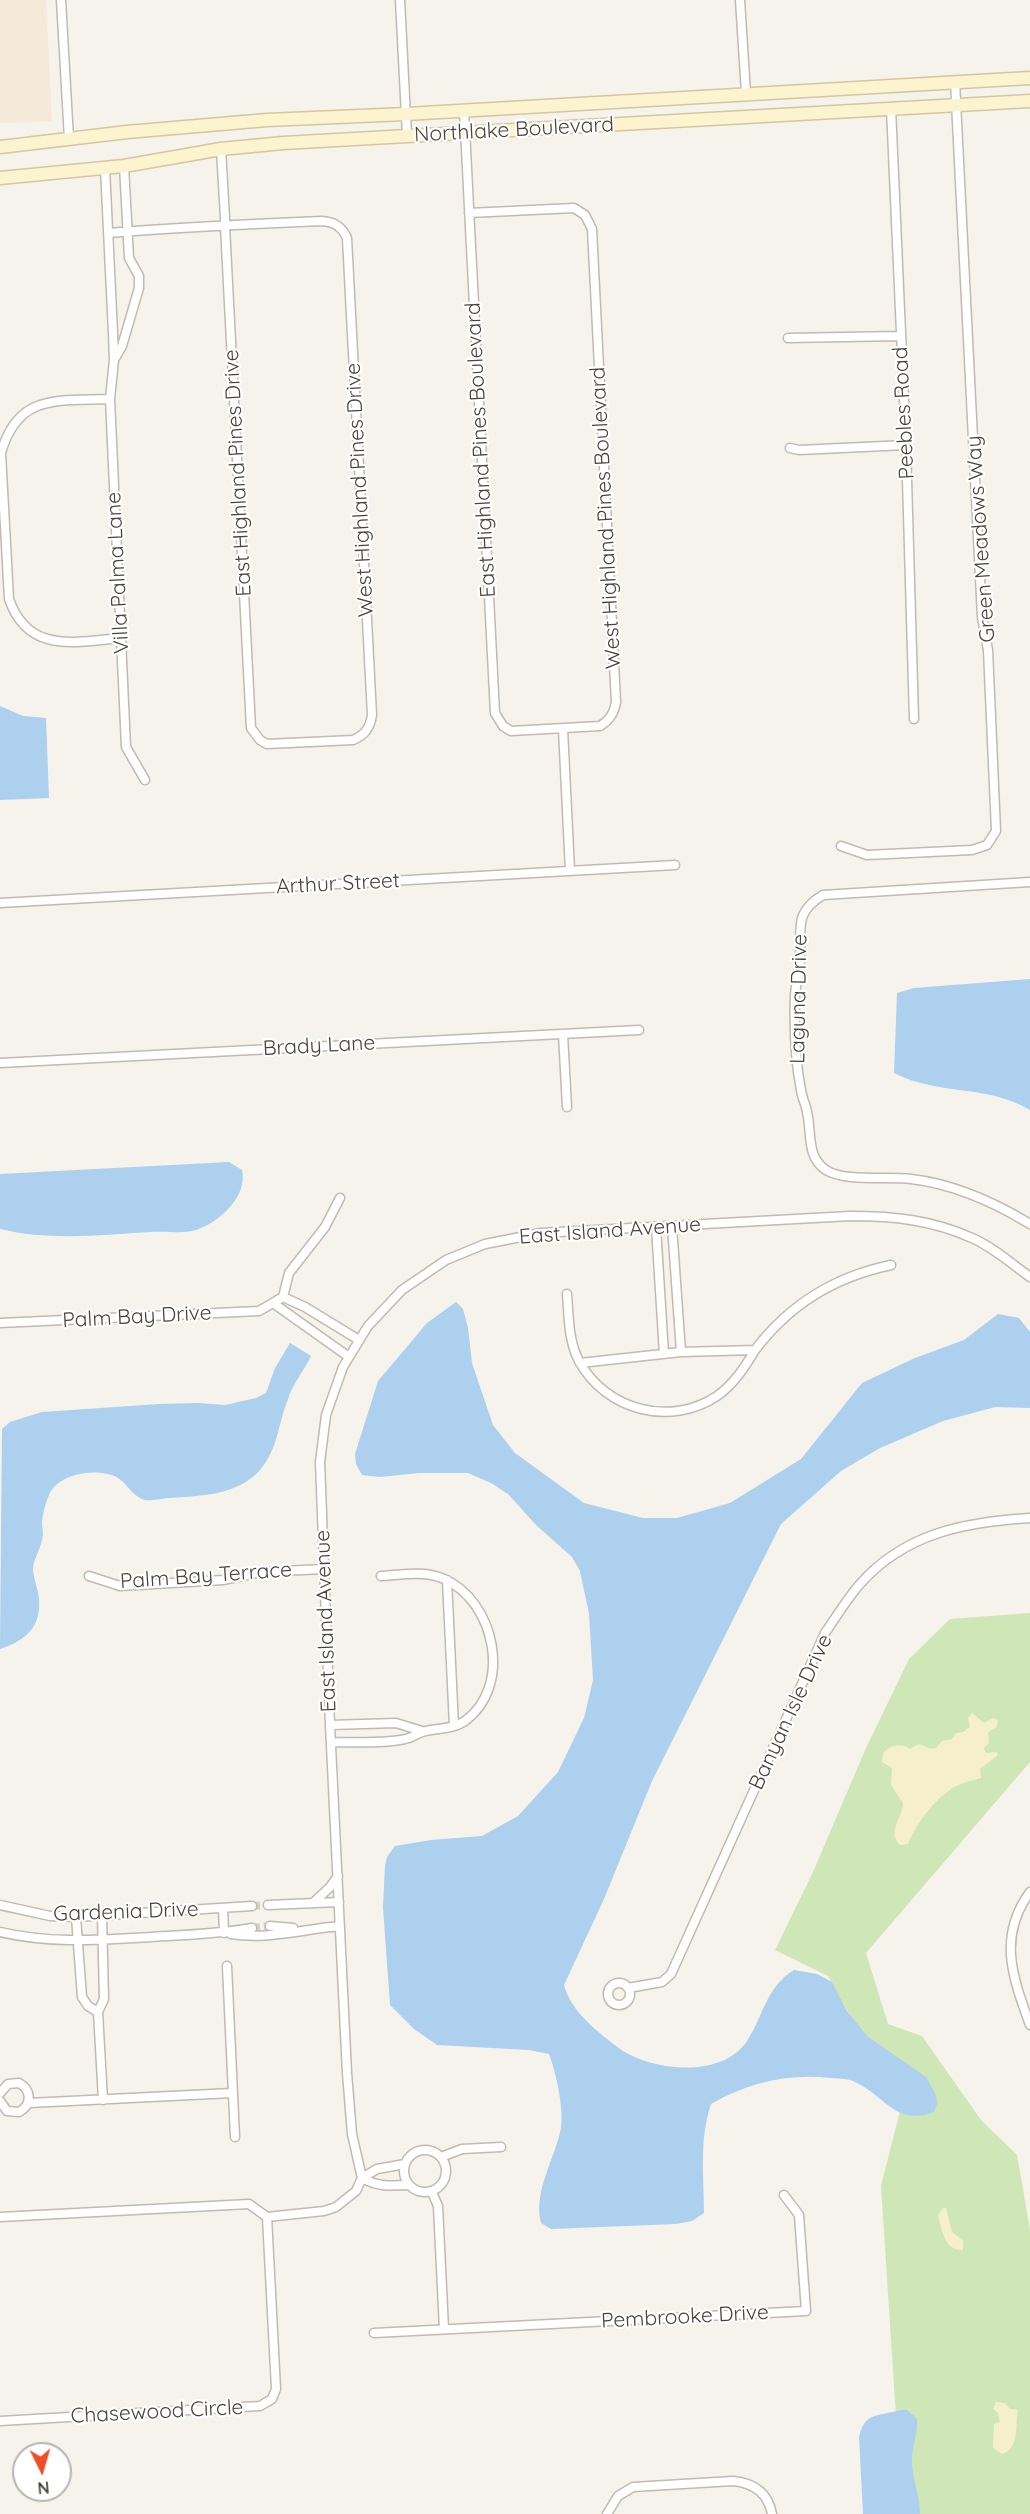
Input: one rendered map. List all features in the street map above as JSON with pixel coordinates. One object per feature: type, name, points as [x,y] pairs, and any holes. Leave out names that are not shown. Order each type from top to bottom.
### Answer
[{"type":"main road","name":"Northlake Boulevard","points":[[0,147],[127,132],[267,120],[1030,78]]},
{"type":"main road","name":"Northlake Boulevard","points":[[0,178],[123,166],[221,150],[407,136],[1030,101]]},
{"type":"street","points":[[61,0],[69,139]]},
{"type":"street","points":[[400,0],[407,136]]},
{"type":"street","points":[[740,0],[746,93]]},
{"type":"street","name":"Green Meadows Way","points":[[841,846],[867,855],[972,850],[987,845],[993,839],[997,823],[988,650],[982,617],[955,82]]},
{"type":"street","name":"Peebles Road","points":[[891,108],[906,445],[914,718]]},
{"type":"street","name":"East Highland Pines Boulevard","points":[[464,110],[495,713],[503,726],[512,731],[563,729]]},
{"type":"street","name":"East Highland Pines Drive","points":[[221,150],[251,728],[260,740],[267,744],[312,743]]},
{"type":"street","name":"Villa Palma Lane","points":[[114,360],[122,346],[139,288],[139,276],[129,258],[123,166]]},
{"type":"street","name":"Villa Palma Lane","points":[[105,168],[114,360],[110,399],[126,747],[145,780]]},
{"type":"street","name":"West Highland Pines Boulevard","points":[[469,213],[574,208],[590,221],[616,702],[615,710],[607,722],[600,726],[563,729]]},
{"type":"street","name":"West Highland Pines Drive","points":[[225,226],[330,222],[338,226],[347,238],[372,715],[366,732],[360,737],[353,740],[312,743]]},
{"type":"street","points":[[109,233],[225,226]]},
{"type":"street","points":[[788,338],[900,336]]},
{"type":"street","points":[[110,399],[43,403],[28,410],[13,422],[1,453],[9,599],[14,614],[26,629],[39,638],[60,642],[122,638]]},
{"type":"street","points":[[790,448],[799,450],[906,445]]},
{"type":"street","points":[[563,729],[570,871]]},
{"type":"street","name":"Arthur Street","points":[[0,903],[675,865]]},
{"type":"street","name":"Laguna Drive","points":[[1030,882],[824,895],[813,901],[800,924],[801,957],[795,1008],[798,1076],[807,1113],[810,1146],[816,1160],[824,1169],[842,1177],[884,1176],[942,1185],[997,1205],[1030,1224]]},
{"type":"street","name":"Brady Lane","points":[[0,1063],[639,1030]]},
{"type":"street","points":[[563,1034],[567,1107]]},
{"type":"street","points":[[340,1198],[325,1227],[289,1273],[283,1297],[305,1307],[360,1340]]},
{"type":"street","name":"East Island Avenue","points":[[362,2178],[352,2134],[330,1725],[320,1462],[326,1415],[343,1367],[368,1326],[402,1290],[446,1260],[484,1244],[541,1233],[850,1216],[896,1216],[936,1225],[974,1238],[1030,1277]]},
{"type":"street","points":[[672,1226],[681,1352]]},
{"type":"street","points":[[656,1227],[664,1354]]},
{"type":"street","points":[[567,1294],[570,1330],[580,1363],[595,1383],[619,1401],[647,1411],[677,1411],[692,1408],[718,1395],[740,1374],[755,1350],[773,1328],[804,1300],[840,1280],[891,1265]]},
{"type":"street","name":"Palm Bay Drive","points":[[0,1323],[259,1311],[283,1297]]},
{"type":"street","points":[[273,1303],[349,1357]]},
{"type":"street","points":[[580,1363],[681,1352],[755,1350]]},
{"type":"street","name":"Banyan Isle Drive","points":[[628,1988],[662,1982],[671,1974],[825,1633],[861,1583],[905,1548],[931,1535],[960,1525],[1030,1518]]},
{"type":"street","name":"Palm Bay Terrace","points":[[89,1576],[120,1586],[223,1580],[261,1572],[324,1569]]},
{"type":"street","points":[[331,1742],[409,1738],[422,1731],[454,1726],[465,1721],[480,1706],[491,1680],[493,1651],[488,1630],[479,1610],[467,1594],[447,1580],[421,1574],[381,1576]]},
{"type":"street","points":[[447,1580],[454,1726]]},
{"type":"street","points":[[330,1725],[396,1723],[422,1731]]},
{"type":"street","points":[[313,1903],[338,1876]]},
{"type":"street","points":[[1030,1892],[1017,1914],[1010,1946],[1012,1976],[1030,2025]]},
{"type":"street","points":[[268,1905],[339,1902]]},
{"type":"street","name":"Gardenia Drive","points":[[0,1905],[50,1916],[76,1917],[252,1906]]},
{"type":"street","points":[[223,1908],[224,1933]]},
{"type":"street","points":[[102,1915],[104,1999],[98,2012],[104,2100]]},
{"type":"street","points":[[76,1917],[82,1997],[88,2006],[98,2012]]},
{"type":"street","name":"Gardenia Drive","points":[[270,1926],[307,1929]]},
{"type":"street","name":"Gardenia Drive","points":[[224,1933],[243,1936],[272,1936],[307,1929],[340,1926]]},
{"type":"street","name":"Gardenia Drive","points":[[0,1932],[30,1939],[78,1941],[224,1933],[252,1928]]},
{"type":"street","points":[[227,1966],[235,2137]]},
{"type":"street","points":[[0,2093],[8,2084],[19,2083],[28,2091],[29,2103],[24,2109],[13,2113],[2,2107],[0,2101]]},
{"type":"street","points":[[29,2103],[232,2093]]},
{"type":"street","points":[[441,2157],[462,2149],[501,2147]]},
{"type":"street","points":[[421,2148],[428,2148],[441,2157],[445,2173],[443,2181],[432,2192],[418,2192],[409,2185],[404,2173],[408,2157],[421,2148]]},
{"type":"street","points":[[0,2217],[249,2204],[267,2217],[324,2211],[336,2207],[356,2191],[362,2178],[377,2169],[405,2164]]},
{"type":"street","points":[[362,2178],[388,2187],[409,2185]]},
{"type":"street","points":[[432,2192],[438,2206],[444,2329]]},
{"type":"street","name":"Pembrooke Drive","points":[[374,2333],[806,2311],[799,2215],[784,2195]]},
{"type":"street","name":"Chasewood Circle","points":[[0,2421],[260,2406],[272,2399],[276,2389],[267,2217]]},
{"type":"street","points":[[608,2514],[612,2502],[633,2487],[734,2481],[750,2484],[759,2490],[769,2503],[772,2514]]},
{"type":"shaded area","points":[[0,0],[46,0],[52,121],[0,123]]},
{"type":"green space","points":[[1030,1613],[1030,1762],[866,1953],[888,2024],[922,2036],[981,2120],[1017,2155],[1030,2229],[1030,2514],[907,2514],[902,2491],[881,2186],[901,2107],[828,1976],[775,1950],[813,1872],[866,1748],[909,1659],[950,1619]]},
{"type":"sand","points":[[972,1713],[984,1723],[993,1718],[998,1720],[997,1727],[988,1732],[989,1743],[984,1748],[986,1753],[997,1752],[998,1755],[980,1769],[981,1778],[954,1787],[937,1800],[917,1826],[908,1844],[900,1845],[896,1840],[895,1830],[903,1803],[891,1785],[892,1768],[882,1762],[883,1753],[896,1746],[910,1749],[919,1744],[931,1749],[936,1748],[942,1741],[952,1739],[956,1733],[963,1732],[970,1727],[968,1718]]},
{"type":"sand","points":[[943,2208],[946,2208],[952,2232],[963,2241],[963,2250],[952,2247],[945,2238],[938,2215]]},
{"type":"sand","points":[[996,2402],[1005,2403],[1010,2409],[1018,2410],[1014,2442],[1008,2451],[1002,2454],[993,2448],[994,2424],[1000,2422],[998,2413],[993,2409]]},
{"type":"water","points":[[0,706],[23,716],[46,718],[49,798],[0,800]]},
{"type":"water","points":[[1030,979],[1030,1110],[997,1096],[928,1085],[894,1073],[897,993],[914,988]]},
{"type":"water","points":[[229,1162],[242,1170],[241,1189],[223,1214],[196,1230],[56,1236],[0,1229],[0,1174]]},
{"type":"water","points":[[456,1302],[463,1309],[468,1328],[472,1363],[493,1425],[515,1453],[584,1503],[643,1518],[677,1518],[730,1503],[801,1459],[862,1383],[915,1358],[964,1340],[998,1314],[1019,1318],[1030,1332],[1030,1408],[995,1407],[943,1421],[880,1448],[841,1471],[781,1524],[652,1781],[604,1899],[564,1985],[579,2013],[620,2049],[650,2062],[686,2068],[721,2061],[736,2053],[753,2031],[771,1993],[785,1977],[794,1970],[817,1974],[832,1982],[847,2011],[867,2036],[926,2077],[936,2095],[937,2104],[934,2112],[921,2116],[909,2115],[890,2107],[853,2081],[799,2077],[753,2085],[711,2104],[705,2131],[703,2158],[704,2213],[692,2221],[676,2224],[551,2229],[541,2223],[539,2211],[542,2187],[558,2140],[562,2120],[559,2091],[549,2054],[529,2050],[437,2045],[414,2029],[390,2005],[383,1907],[387,1857],[395,1846],[431,1840],[482,1836],[518,1816],[558,1772],[584,1718],[593,1680],[589,1614],[580,1571],[572,1557],[536,1525],[508,1494],[491,1483],[468,1473],[419,1473],[380,1477],[362,1475],[356,1464],[355,1454],[378,1381],[427,1323]]},
{"type":"water","points":[[290,1343],[311,1356],[290,1393],[271,1454],[251,1479],[217,1493],[156,1500],[141,1499],[121,1480],[105,1474],[76,1475],[67,1478],[53,1488],[44,1509],[43,1538],[33,1566],[39,1613],[32,1629],[26,1635],[19,1641],[0,1649],[2,1429],[10,1422],[42,1412],[159,1404],[225,1405],[256,1398],[266,1393],[275,1368]]},
{"type":"water","points":[[907,2410],[917,2419],[912,2464],[920,2514],[863,2514],[859,2437],[865,2423],[873,2416]]},
{"type":"tunnel","points":[[252,1906],[268,1905]]},
{"type":"tunnel","points":[[252,1928],[270,1926]]}]
